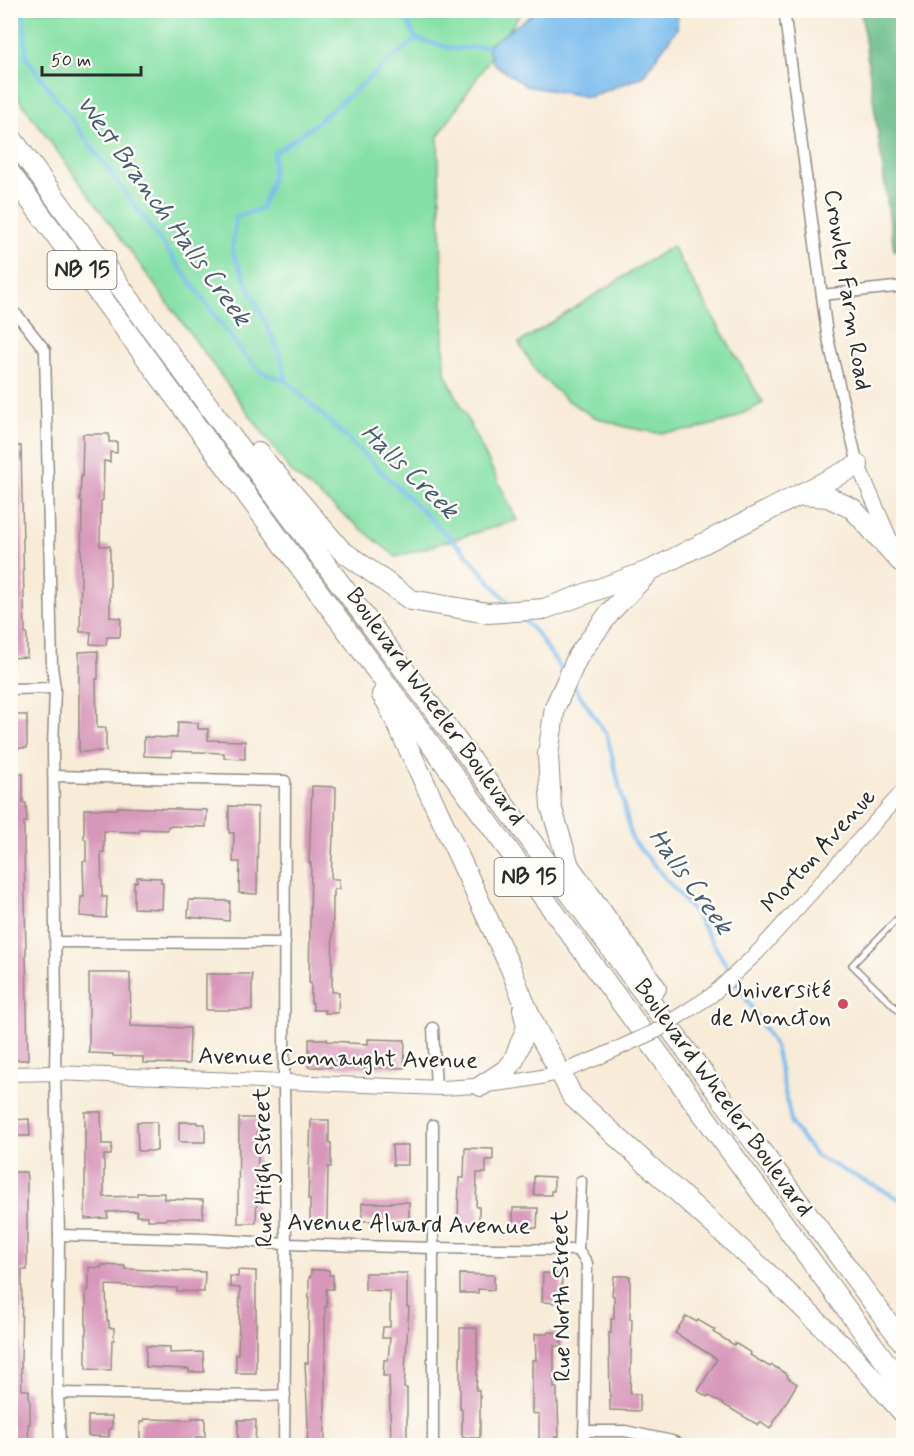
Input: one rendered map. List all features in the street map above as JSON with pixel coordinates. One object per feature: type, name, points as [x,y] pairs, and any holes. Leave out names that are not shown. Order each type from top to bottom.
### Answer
[{"type":"highway","name":"Boulevard Wheeler Boulevard","points":[[10,136],[903,1344]]},
{"type":"highway","name":"Boulevard Wheeler Boulevard","points":[[10,173],[903,1387]]},
{"type":"highway","points":[[144,319],[341,550],[411,600],[488,613],[544,609],[651,570],[858,465]]},
{"type":"highway","points":[[154,367],[180,416],[387,702],[511,969],[527,1027],[513,1062],[507,1069],[481,1086]]},
{"type":"highway","points":[[800,495],[828,497],[853,509],[902,564]]},
{"type":"highway","points":[[651,570],[611,611],[579,656],[555,707],[548,755],[551,806],[569,866],[715,1072],[759,1149]]},
{"type":"highway","points":[[519,992],[572,1096],[766,1272],[852,1355],[903,1414]]},
{"type":"street","name":"Crowley Farm Road","points":[[784,10],[827,334],[858,465],[902,564]]},
{"type":"street","points":[[822,295],[903,286]]},
{"type":"street","points":[[10,309],[45,350],[52,667],[55,688],[53,749],[56,942],[55,1073],[59,1235],[60,1446]]},
{"type":"street","points":[[10,689],[55,688]]},
{"type":"street","name":"Rue High Street","points":[[54,776],[285,781],[284,1446]]},
{"type":"street","name":"Morton Avenue","points":[[656,1031],[712,995],[756,954],[903,790]]},
{"type":"street","points":[[56,942],[285,943]]},
{"type":"street","points":[[434,1028],[436,1088]]},
{"type":"street","name":"Avenue Connaught Avenue","points":[[10,1074],[55,1073],[436,1088],[481,1086],[561,1072],[656,1031]]},
{"type":"street","points":[[433,1125],[433,1446]]},
{"type":"street","name":"Rue North Street","points":[[581,1181],[578,1250],[587,1263],[584,1446]]},
{"type":"street","name":"Avenue Alward Avenue","points":[[59,1235],[286,1244],[578,1250]]},
{"type":"street","points":[[58,1393],[285,1395]]},
{"type":"street","points":[[584,1431],[625,1431],[683,1446]]},
{"type":"lane","points":[[903,912],[852,965],[903,1016]]},
{"type":"green space","points":[[10,11],[522,11],[438,136],[445,373],[517,520],[396,557],[292,473],[11,88]]},
{"type":"green space","points":[[861,11],[903,11],[904,249],[894,250]]},
{"type":"green space","points":[[672,246],[763,403],[730,420],[693,430],[658,433],[625,427],[592,416],[564,398],[537,373],[519,343]]},
{"type":"water","points":[[537,11],[678,11],[677,29],[642,77],[589,97],[526,86],[493,63],[487,46]]},
{"type":"building","points":[[83,434],[109,434],[109,442],[117,442],[117,453],[110,452],[110,462],[104,461],[100,546],[110,546],[110,617],[121,618],[120,637],[107,637],[106,645],[90,644],[91,632],[80,632],[82,501],[80,501]]},
{"type":"building","points":[[10,446],[21,446],[27,657],[10,658]]},
{"type":"building","points":[[98,651],[97,728],[106,728],[106,751],[79,752],[79,652]]},
{"type":"building","points":[[10,715],[27,715],[27,748],[10,748]]},
{"type":"building","points":[[178,722],[198,723],[198,729],[208,729],[208,740],[245,741],[245,759],[224,758],[224,753],[172,751],[172,757],[144,756],[144,737],[177,738]]},
{"type":"building","points":[[10,774],[23,774],[23,803],[26,803],[27,822],[24,822],[24,847],[28,1060],[10,1060]]},
{"type":"building","points":[[312,786],[336,787],[331,879],[339,879],[339,889],[334,889],[333,897],[332,992],[339,992],[338,1013],[313,1010],[313,1003],[311,1003],[311,983],[309,983],[311,863],[309,863]]},
{"type":"building","points":[[229,806],[258,807],[257,894],[239,893],[240,862],[233,862],[234,833],[229,833]]},
{"type":"building","points":[[117,807],[207,810],[206,827],[168,826],[167,830],[104,831],[104,852],[101,852],[102,897],[107,897],[106,918],[80,916],[81,897],[84,897],[83,861],[86,861],[84,809],[117,809]]},
{"type":"building","points":[[137,877],[161,878],[161,883],[163,883],[162,909],[134,908],[134,882],[137,882]]},
{"type":"building","points":[[189,900],[230,901],[229,921],[188,917]]},
{"type":"building","points":[[89,973],[130,973],[131,1026],[190,1028],[189,1064],[143,1063],[143,1057],[89,1053]]},
{"type":"building","points":[[206,974],[252,974],[252,1010],[206,1010]]},
{"type":"building","points":[[309,1039],[368,1044],[368,1039],[405,1040],[404,1068],[309,1067]]},
{"type":"building","points":[[85,1112],[101,1112],[102,1144],[112,1144],[111,1155],[104,1155],[104,1197],[164,1193],[164,1199],[203,1200],[203,1218],[148,1220],[148,1216],[137,1216],[137,1211],[107,1212],[108,1218],[85,1219]]},
{"type":"building","points":[[239,1118],[257,1118],[256,1223],[238,1223]]},
{"type":"building","points":[[29,1119],[30,1136],[14,1136],[13,1120]]},
{"type":"building","points":[[311,1120],[329,1120],[331,1167],[328,1167],[327,1221],[310,1221],[310,1199],[308,1199]]},
{"type":"building","points":[[137,1122],[157,1122],[157,1151],[138,1151]]},
{"type":"building","points":[[179,1122],[205,1124],[205,1142],[179,1142]]},
{"type":"building","points":[[392,1145],[408,1145],[408,1165],[393,1165]]},
{"type":"building","points":[[465,1148],[493,1149],[493,1160],[486,1160],[486,1173],[477,1173],[476,1207],[479,1207],[479,1225],[458,1223],[459,1178],[464,1178]]},
{"type":"building","points":[[12,1172],[26,1172],[27,1179],[27,1270],[22,1270],[21,1363],[22,1390],[29,1390],[30,1400],[29,1446],[13,1446],[13,1428],[10,1428],[10,1232],[12,1232],[10,1178],[12,1178]]},
{"type":"building","points":[[534,1176],[554,1177],[554,1191],[551,1191],[551,1195],[534,1195]]},
{"type":"building","points":[[409,1202],[409,1221],[362,1221],[362,1203]]},
{"type":"building","points":[[513,1208],[538,1208],[537,1228],[513,1227]]},
{"type":"building","points":[[102,1265],[125,1266],[125,1269],[205,1272],[204,1292],[177,1291],[177,1288],[106,1285],[107,1321],[109,1321],[109,1328],[114,1328],[111,1370],[86,1369],[86,1290],[89,1290],[89,1267],[101,1268]]},
{"type":"building","points":[[238,1270],[256,1271],[256,1373],[236,1373],[240,1288],[230,1287],[230,1276],[238,1277]]},
{"type":"building","points":[[311,1270],[329,1270],[329,1275],[333,1275],[333,1289],[326,1289],[327,1307],[325,1307],[325,1446],[307,1446],[305,1363],[308,1363]]},
{"type":"building","points":[[365,1273],[407,1273],[407,1307],[409,1307],[404,1388],[407,1388],[407,1440],[391,1441],[389,1376],[383,1376],[384,1360],[388,1360],[390,1338],[382,1338],[383,1327],[390,1327],[390,1291],[365,1290]]},
{"type":"building","points":[[543,1273],[562,1274],[561,1303],[542,1302]]},
{"type":"building","points":[[460,1274],[494,1275],[494,1290],[478,1289],[478,1293],[460,1293]]},
{"type":"building","points":[[614,1276],[630,1276],[630,1319],[632,1319],[630,1394],[640,1394],[640,1411],[610,1410],[609,1333],[611,1333],[611,1319],[614,1319],[614,1296],[612,1295]]},
{"type":"building","points":[[686,1316],[715,1330],[713,1332],[734,1345],[735,1343],[770,1367],[772,1365],[797,1384],[770,1429],[760,1422],[758,1425],[698,1391],[717,1359],[675,1333]]},
{"type":"building","points":[[460,1328],[476,1328],[477,1330],[476,1390],[479,1390],[480,1396],[480,1438],[463,1438],[462,1435]]},
{"type":"building","points":[[548,1332],[562,1333],[562,1346],[554,1346],[554,1388],[557,1388],[559,1437],[555,1437],[555,1446],[539,1446],[539,1414],[532,1413],[532,1360],[536,1360],[535,1334],[548,1334]]},
{"type":"building","points":[[146,1346],[170,1347],[170,1353],[203,1352],[204,1372],[146,1367]]},
{"type":"building","points":[[88,1416],[112,1416],[112,1429],[109,1429],[109,1437],[88,1436]]},
{"type":"building","points":[[192,1418],[205,1418],[205,1437],[196,1437],[196,1443],[183,1443],[183,1440],[140,1439],[140,1422],[144,1422],[144,1419],[192,1420]]},
{"type":"building","points":[[238,1420],[256,1420],[255,1446],[238,1446]]},
{"type":"waterway","name":"West Branch Halls Creek","points":[[24,10],[26,57],[244,355],[262,372],[288,382],[464,551],[511,606]]},
{"type":"waterway","points":[[403,10],[416,39]]},
{"type":"waterway","points":[[416,39],[455,49],[487,46]]},
{"type":"waterway","points":[[287,381],[277,347],[232,251],[236,217],[261,209],[272,180],[274,153],[310,128],[416,39]]},
{"type":"waterway","name":"Halls Creek","points":[[522,618],[538,635],[563,672]]},
{"type":"waterway","name":"Halls Creek","points":[[573,685],[607,735],[632,839],[694,912],[731,973]]},
{"type":"waterway","name":"Halls Creek","points":[[734,979],[775,1046],[792,1125],[816,1156],[904,1201]]},
{"type":"place","name":"Université de Moncton","points":[[843,1004]]}]
